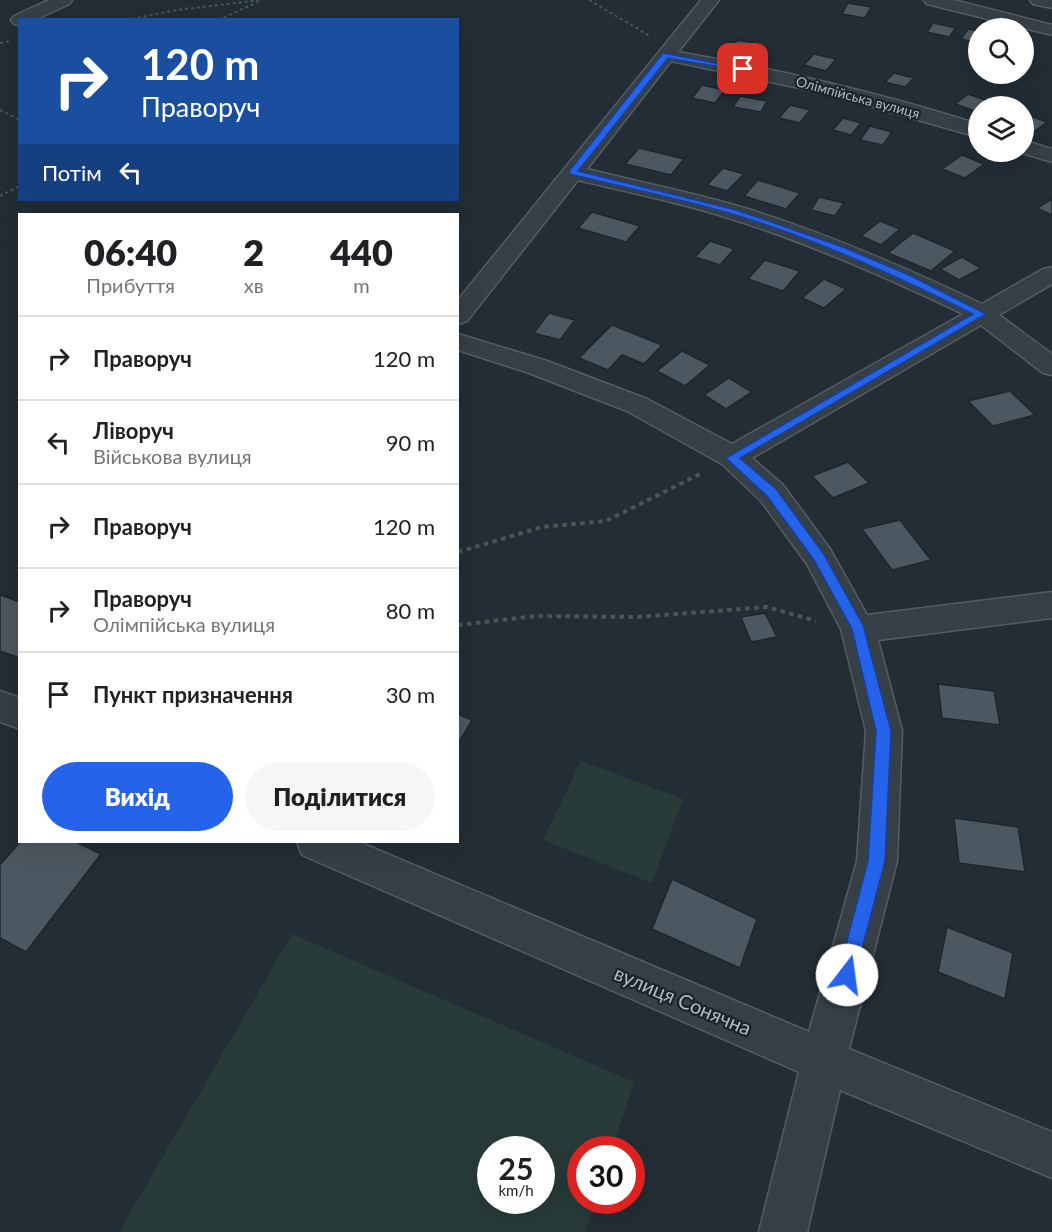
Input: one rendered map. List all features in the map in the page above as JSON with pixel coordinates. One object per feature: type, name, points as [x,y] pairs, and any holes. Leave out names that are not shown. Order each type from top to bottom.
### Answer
[{"type":"street","points":[[23,18],[63,0]]},
{"type":"street","points":[[459,315],[711,0]]},
{"type":"street","points":[[933,0],[1052,30]]},
{"type":"street","points":[[1039,0],[1052,3]]},
{"type":"street","name":"Олімпійська вулиця","points":[[668,52],[848,92],[968,128]]},
{"type":"street","points":[[1034,150],[1052,156]]},
{"type":"street","points":[[573,172],[733,212],[836,248],[904,276],[981,314],[1052,367]]},
{"type":"street","points":[[732,458],[1052,274]]},
{"type":"street","points":[[459,342],[538,368],[637,405],[732,458],[772,493],[819,557],[858,629],[884,731],[877,861],[783,1232]]},
{"type":"street","points":[[858,629],[1052,605]]},
{"type":"street","points":[[0,706],[18,713]]},
{"type":"street","name":"вулиця Сонячна","points":[[318,843],[825,1061],[1052,1155]]},
{"type":"path","points":[[136,18],[177,10],[261,0]]},
{"type":"path","points":[[222,18],[261,0]]},
{"type":"path","points":[[589,0],[647,34],[668,52]]},
{"type":"path","points":[[0,110],[18,119]]},
{"type":"path","points":[[0,196],[18,187]]},
{"type":"path","points":[[459,552],[542,527],[606,521],[732,458]]},
{"type":"path","points":[[459,625],[536,616],[637,617],[767,607],[806,619],[858,629]]},
{"type":"green space","points":[[581,761],[683,799],[652,883],[543,840]]},
{"type":"green space","points":[[292,934],[634,1082],[616,1136],[567,1136],[567,1214],[591,1214],[585,1232],[119,1232]]},
{"type":"building","points":[[848,3],[871,7],[865,18],[842,14]]},
{"type":"building","points":[[933,23],[956,28],[949,37],[927,32]]},
{"type":"building","points":[[968,29],[968,41],[961,39]]},
{"type":"building","points":[[737,40],[762,44],[754,56],[729,52]]},
{"type":"building","points":[[814,54],[836,59],[826,71],[804,65]]},
{"type":"building","points":[[894,73],[914,78],[905,87],[885,82]]},
{"type":"building","points":[[702,85],[725,90],[715,103],[692,98]]},
{"type":"building","points":[[968,94],[974,96],[968,96],[968,109],[955,104]]},
{"type":"building","points":[[740,96],[767,101],[761,112],[733,107]]},
{"type":"building","points":[[790,105],[810,110],[800,123],[779,118]]},
{"type":"building","points":[[1034,117],[1047,122],[1034,132]]},
{"type":"building","points":[[843,118],[861,123],[851,135],[833,130]]},
{"type":"building","points":[[870,126],[892,132],[883,145],[860,140]]},
{"type":"building","points":[[639,148],[684,159],[671,175],[625,164]]},
{"type":"building","points":[[962,155],[968,157],[968,162],[984,164],[965,178],[942,169]]},
{"type":"building","points":[[723,168],[744,174],[727,191],[707,185]]},
{"type":"building","points":[[758,180],[800,193],[786,209],[744,196]]},
{"type":"building","points":[[819,197],[844,203],[835,216],[811,210]]},
{"type":"building","points":[[1052,199],[1052,215],[1037,208]]},
{"type":"building","points":[[592,212],[640,226],[626,242],[578,228]]},
{"type":"building","points":[[880,221],[900,229],[881,245],[861,236]]},
{"type":"building","points":[[913,233],[955,251],[931,271],[888,253]]},
{"type":"building","points":[[710,241],[734,249],[720,265],[695,257]]},
{"type":"building","points":[[962,257],[981,268],[959,280],[940,269]]},
{"type":"building","points":[[765,260],[800,271],[783,291],[748,279]]},
{"type":"building","points":[[824,279],[846,289],[824,308],[802,298]]},
{"type":"building","points":[[549,313],[575,320],[560,340],[534,333]]},
{"type":"building","points":[[612,325],[662,345],[644,364],[622,355],[608,370],[579,358]]},
{"type":"building","points":[[682,351],[710,365],[685,386],[657,371]]},
{"type":"building","points":[[729,378],[752,392],[726,409],[704,395]]},
{"type":"building","points":[[1010,391],[1035,415],[993,426],[968,401]]},
{"type":"building","points":[[848,462],[869,483],[833,498],[812,476]]},
{"type":"building","points":[[900,520],[931,560],[892,570],[862,529]]},
{"type":"building","points":[[0,595],[18,601],[18,657],[0,651]]},
{"type":"building","points":[[765,613],[777,637],[751,642],[741,617]]},
{"type":"building","points":[[938,684],[994,691],[1000,725],[942,718]]},
{"type":"building","points":[[459,714],[472,720],[459,742]]},
{"type":"building","points":[[954,818],[1018,827],[1025,872],[959,863]]},
{"type":"building","points":[[19,843],[78,843],[101,854],[26,952],[0,938],[0,865]]},
{"type":"building","points":[[672,879],[757,919],[740,968],[652,929]]},
{"type":"building","points":[[947,927],[1013,953],[1005,999],[938,972]]},
{"type":"route","points":[[743,69],[666,55],[573,172],[733,212],[836,248],[904,276],[981,314],[732,458],[772,493],[819,557],[858,629],[884,731],[877,861],[847,975]]}]
